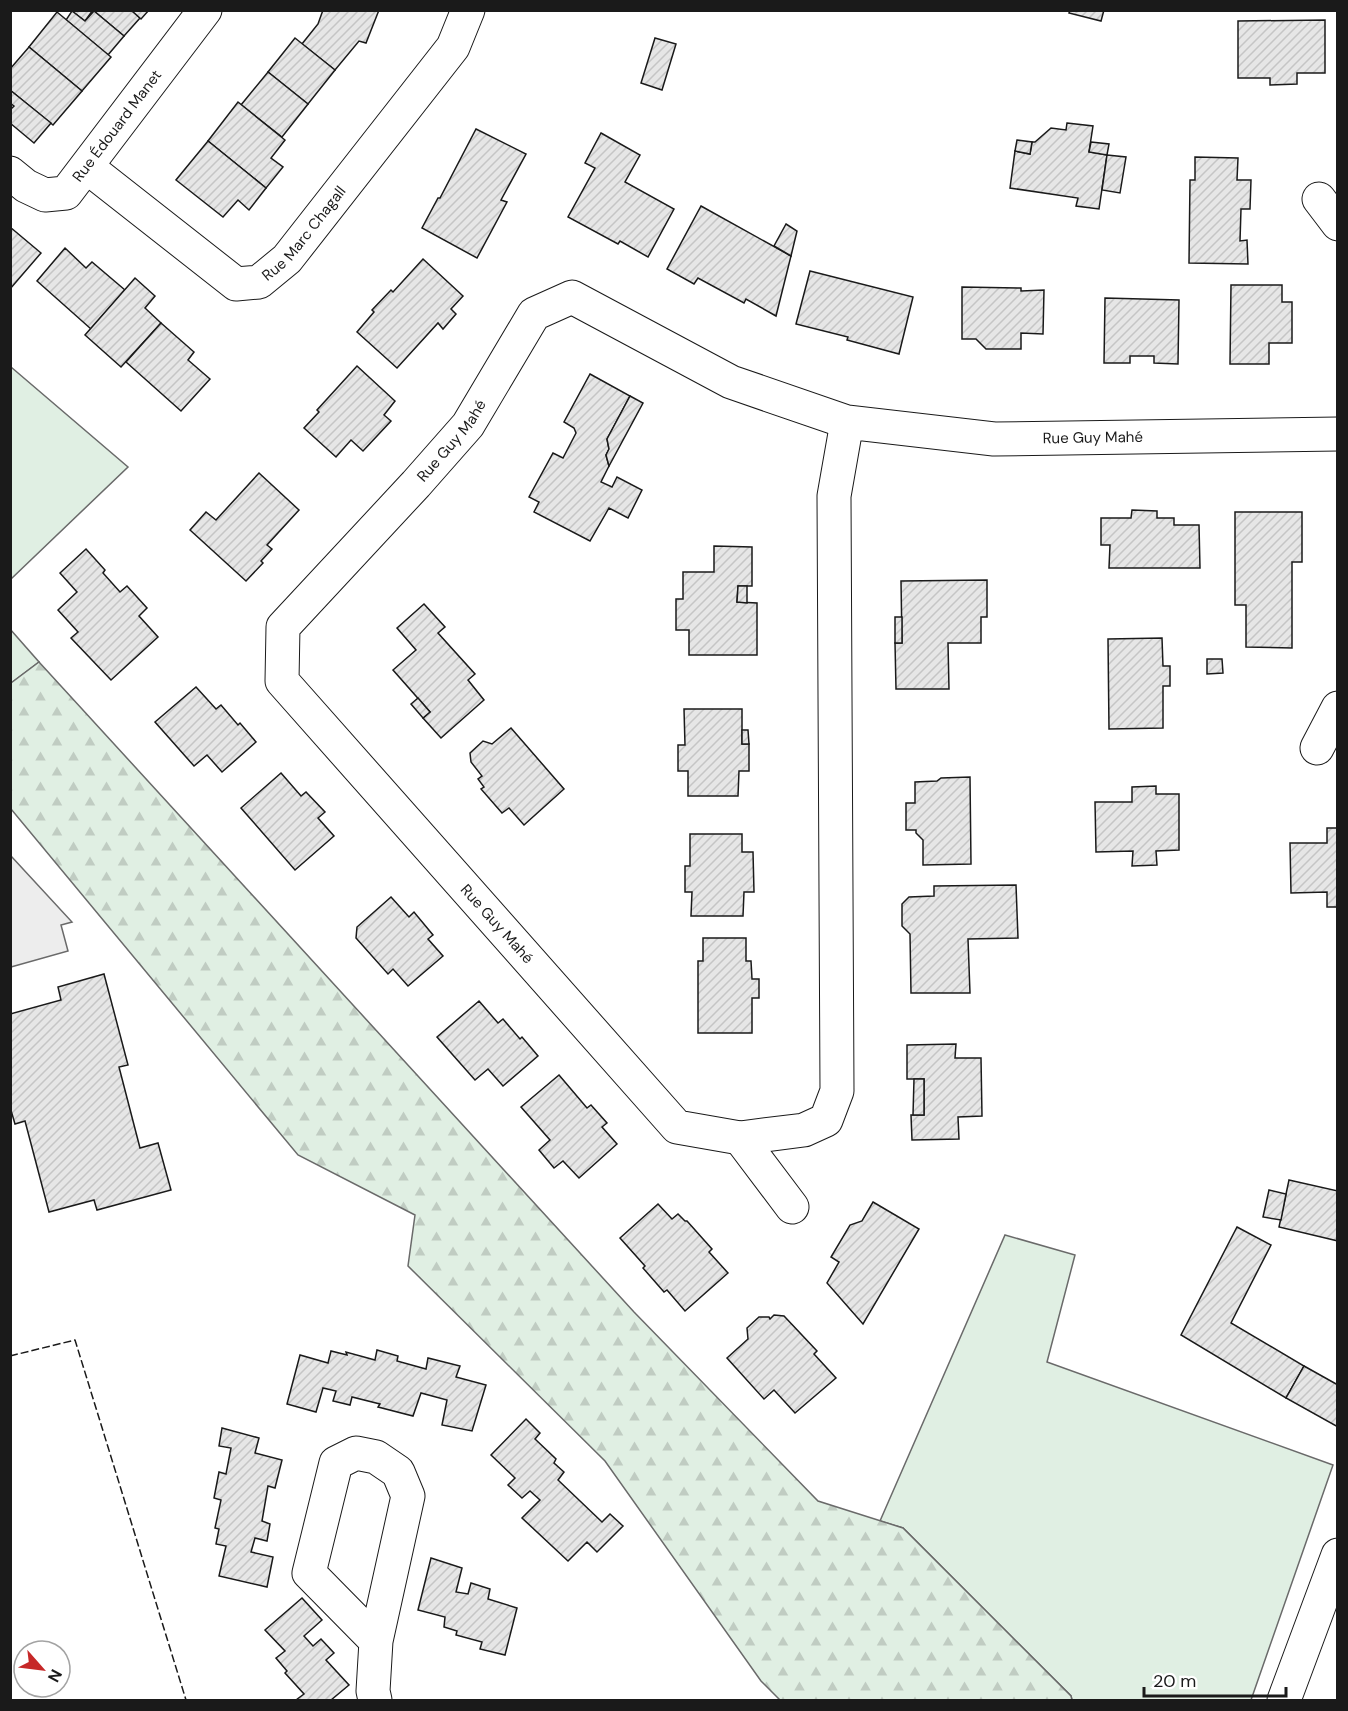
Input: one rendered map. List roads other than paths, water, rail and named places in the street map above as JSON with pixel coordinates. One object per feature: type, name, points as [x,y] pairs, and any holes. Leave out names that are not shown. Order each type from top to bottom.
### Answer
[{"type":"street","name":"Rue Édouard Manet","points":[[10,173],[26,186],[45,195],[66,193],[205,10]]},
{"type":"street","name":"Rue Marc Chagall","points":[[87,167],[236,284],[259,282],[287,259],[453,47],[468,10]]},
{"type":"street","name":"Rue Guy Mahé","points":[[847,422],[834,495],[837,1091],[826,1120],[804,1130],[740,1138],[677,1127],[282,681],[283,627],[468,425],[534,314],[572,297],[732,382],[847,422],[994,439],[1338,434]]},
{"type":"street","points":[[1317,748],[1338,708]]},
{"type":"street","points":[[740,1138],[792,1207]]},
{"type":"street","points":[[375,1701],[373,1691],[376,1641],[408,1496],[398,1472],[376,1457],[356,1453],[336,1463],[309,1573],[376,1641]]},
{"type":"street","points":[[1284,1701],[1338,1555]]}]
